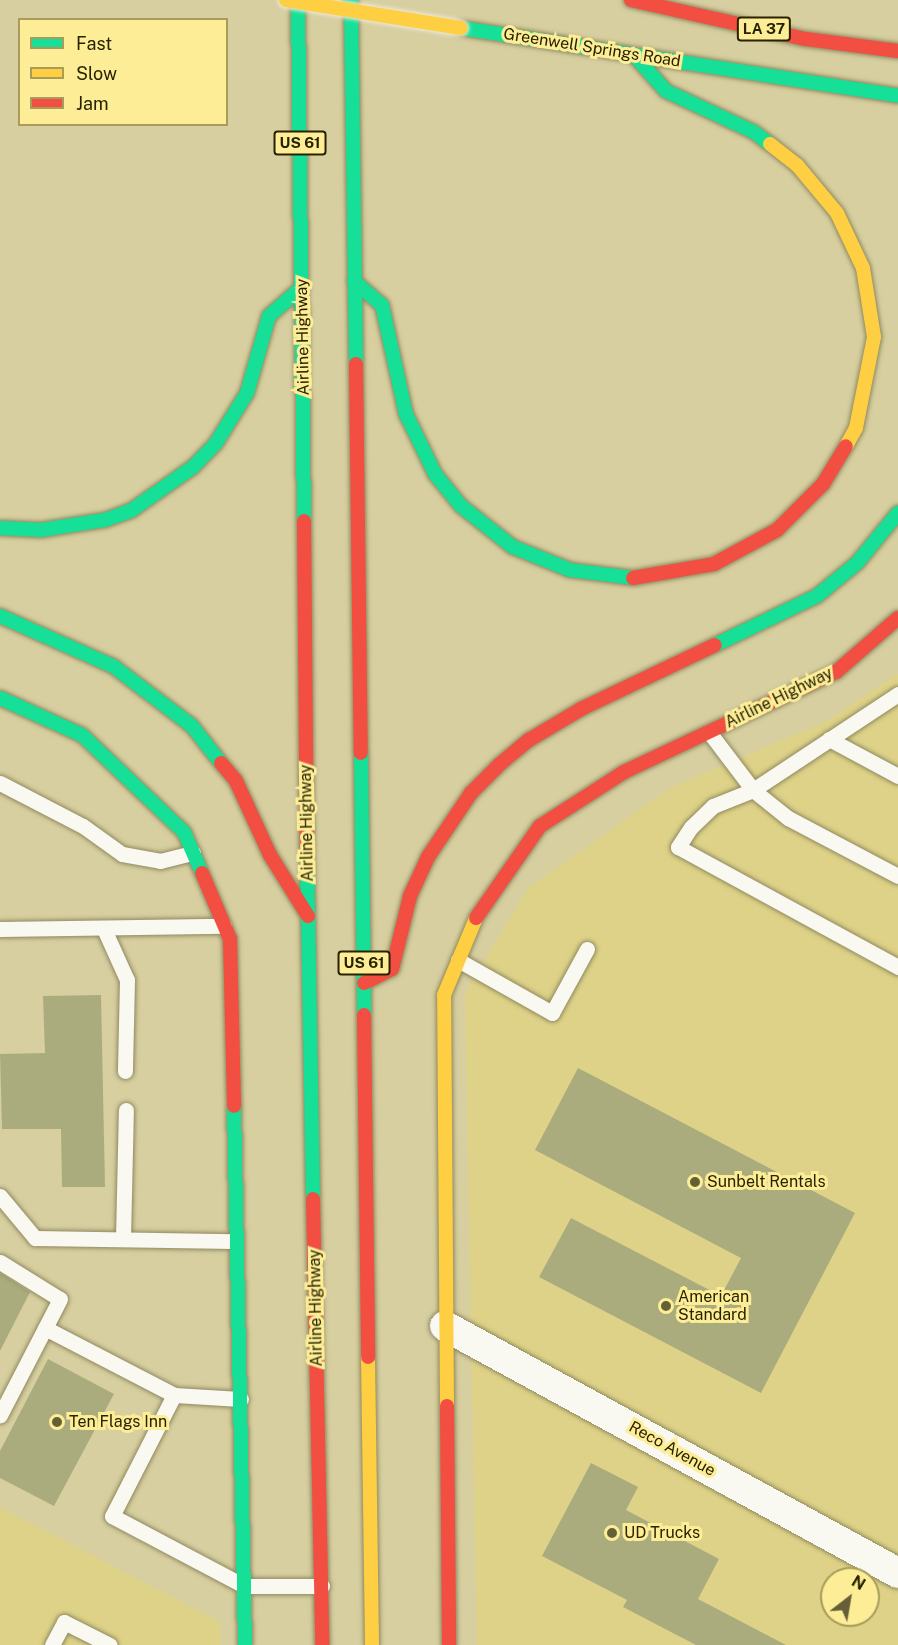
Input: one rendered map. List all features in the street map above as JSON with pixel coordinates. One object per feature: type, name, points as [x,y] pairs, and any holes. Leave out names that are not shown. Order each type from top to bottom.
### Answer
[{"type":"main road","name":"Greenwell Springs Road","points":[[286,0],[898,96]]},
{"type":"main road","name":"Airline Highway","points":[[298,0],[308,916],[322,1645]]},
{"type":"main road","name":"US 61","points":[[351,0],[372,1645]]},
{"type":"main road","name":"LA 37","points":[[631,0],[806,39],[898,51]]},
{"type":"main road","points":[[354,280],[382,305],[392,367],[406,414],[435,474],[461,506],[513,547],[570,570],[636,578],[714,564],[777,530],[823,484],[856,428],[874,337],[863,268],[837,213],[797,165],[754,132],[666,91],[634,55]]},
{"type":"main road","points":[[0,528],[76,527],[105,520],[132,510],[193,467],[216,443],[247,393],[269,316],[302,287]]},
{"type":"main road","points":[[364,983],[392,969],[410,896],[428,857],[471,793],[500,764],[529,740],[583,708],[816,596],[857,563],[898,513]]},
{"type":"main road","points":[[0,616],[113,666],[192,726],[236,781],[270,855],[308,916]]},
{"type":"main road","name":"Airline Highway","points":[[449,1645],[441,1065],[444,995],[480,909],[540,826],[624,772],[836,672],[898,618]]},
{"type":"main road","points":[[0,698],[82,735],[184,831],[230,939],[234,1241],[241,1399],[245,1645]]},
{"type":"street","name":"Reco Avenue","points":[[445,1326],[898,1573]]},
{"type":"lane","points":[[898,694],[753,790],[713,806],[678,847],[898,967]]},
{"type":"lane","points":[[709,732],[753,790],[788,818],[898,876]]},
{"type":"lane","points":[[829,739],[898,776]]},
{"type":"lane","points":[[0,783],[83,826],[122,854],[160,861],[193,853]]},
{"type":"lane","points":[[0,929],[224,926]]},
{"type":"lane","points":[[104,929],[127,980],[125,1071]]},
{"type":"lane","points":[[458,960],[552,1013],[587,949]]},
{"type":"lane","points":[[123,1238],[126,1110]]},
{"type":"lane","points":[[0,1196],[35,1238],[234,1241]]},
{"type":"lane","points":[[0,1262],[60,1299],[0,1415]]},
{"type":"lane","points":[[45,1328],[174,1395],[241,1399]]},
{"type":"lane","points":[[174,1395],[112,1516],[244,1586],[321,1586]]},
{"type":"lane","points":[[52,1645],[64,1622],[110,1645]]},
{"type":"shaded area","points":[[898,673],[898,1645],[477,1645],[465,993],[528,888],[672,787],[829,720]]},
{"type":"shaded area","points":[[0,1507],[220,1622],[220,1645],[0,1645]]},
{"type":"building","points":[[101,995],[105,1187],[62,1187],[61,1129],[2,1129],[0,1054],[45,1053],[43,996]]},
{"type":"building","name":"Sunbelt Rentals","points":[[578,1068],[855,1213],[761,1393],[539,1277],[571,1218],[721,1296],[741,1258],[535,1150]]},
{"type":"building","points":[[0,1273],[30,1292],[0,1351]]},
{"type":"building","name":"Ten Flags Inn","points":[[48,1359],[114,1394],[54,1506],[0,1478],[0,1451]]},
{"type":"building","name":"UD Trucks","points":[[591,1463],[638,1487],[626,1510],[719,1559],[698,1599],[786,1645],[696,1645],[623,1607],[627,1600],[542,1556]]},
{"type":"traffic: fast","points":[[298,0],[304,521]]},
{"type":"traffic: fast","points":[[351,0],[356,364]]},
{"type":"traffic: fast","points":[[461,28],[898,96]]},
{"type":"traffic: fast","points":[[634,55],[666,91],[754,132],[770,144]]},
{"type":"traffic: fast","points":[[354,281],[382,305],[406,414],[435,474],[461,506],[513,547],[570,570],[633,578]]},
{"type":"traffic: fast","points":[[0,528],[41,530],[105,520],[132,510],[193,467],[216,443],[247,393],[269,316],[302,287]]},
{"type":"traffic: fast","points":[[715,645],[817,596],[857,563],[898,513]]},
{"type":"traffic: fast","points":[[0,616],[113,666],[192,726],[221,763]]},
{"type":"traffic: fast","points":[[0,698],[82,735],[184,832],[202,873]]},
{"type":"traffic: fast","points":[[361,753],[364,1015]]},
{"type":"traffic: fast","points":[[307,854],[313,1199]]},
{"type":"traffic: fast","points":[[234,1106],[245,1645]]},
{"type":"traffic: slow","points":[[286,0],[461,28]]},
{"type":"traffic: slow","points":[[770,144],[797,165],[837,213],[863,268],[874,337],[856,428],[846,446]]},
{"type":"traffic: slow","points":[[447,1406],[444,995],[476,918]]},
{"type":"traffic: slow","points":[[368,1357],[372,1645]]},
{"type":"traffic: jam","points":[[631,0],[806,39],[898,51]]},
{"type":"traffic: jam","points":[[356,364],[361,753]]},
{"type":"traffic: jam","points":[[633,578],[714,564],[777,530],[823,484],[846,446]]},
{"type":"traffic: jam","points":[[304,521],[307,854]]},
{"type":"traffic: jam","points":[[476,918],[540,826],[624,772],[836,672],[898,618]]},
{"type":"traffic: jam","points":[[364,983],[392,969],[410,896],[428,857],[471,793],[500,764],[529,740],[583,708],[715,645]]},
{"type":"traffic: jam","points":[[221,763],[236,781],[270,855],[308,916]]},
{"type":"traffic: jam","points":[[202,873],[230,939],[234,1106]]},
{"type":"traffic: jam","points":[[364,1015],[368,1357]]},
{"type":"traffic: jam","points":[[313,1199],[322,1645]]},
{"type":"traffic: jam","points":[[447,1406],[449,1645]]},
{"type":"place","name":"Sunbelt Rentals","points":[[695,1182]]},
{"type":"place","name":"American Standard","points":[[666,1306]]},
{"type":"place","name":"Ten Flags Inn","points":[[57,1422]]},
{"type":"place","name":"UD Trucks","points":[[612,1533]]}]
